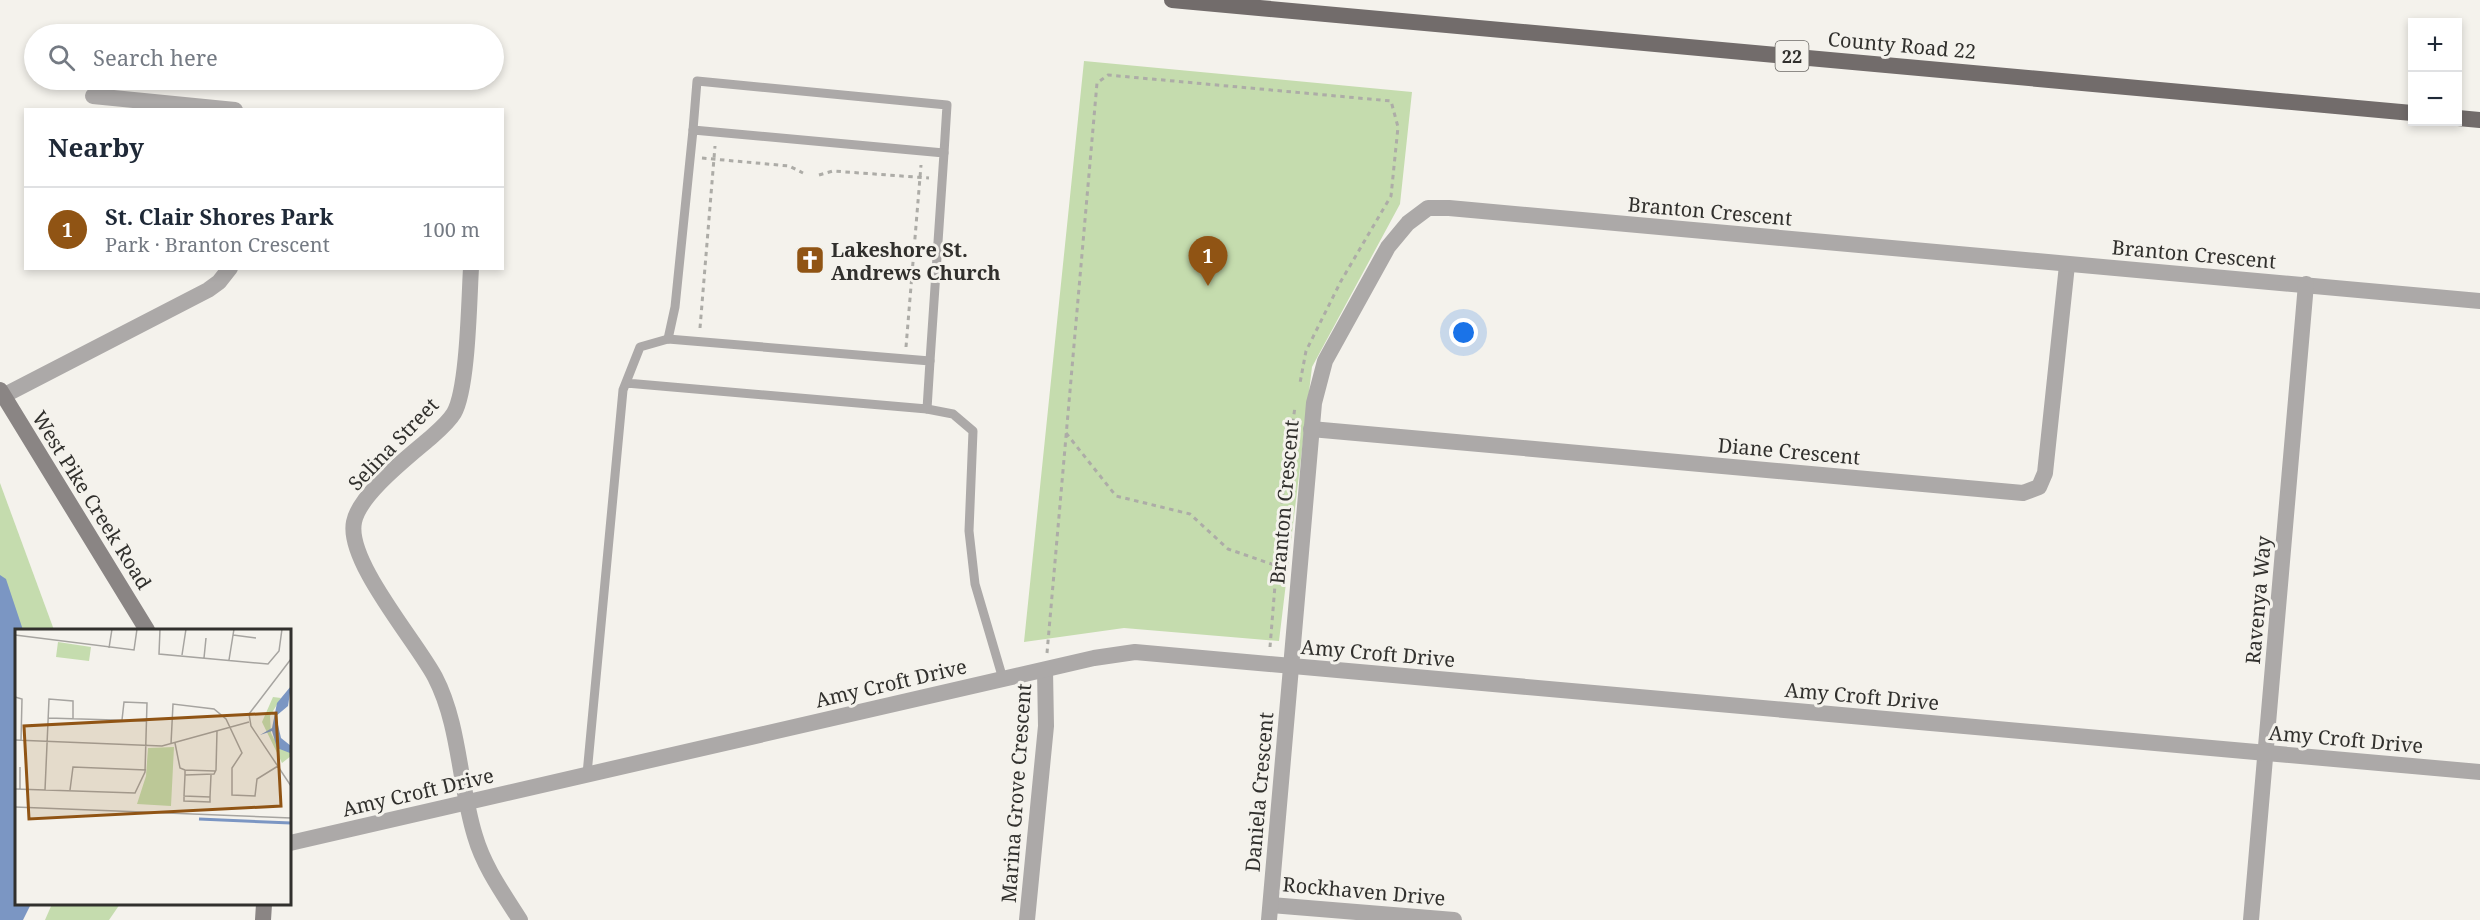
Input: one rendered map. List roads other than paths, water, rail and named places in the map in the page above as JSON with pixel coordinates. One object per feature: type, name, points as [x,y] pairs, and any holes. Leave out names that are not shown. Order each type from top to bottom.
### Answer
[{"type":"main road","name":"County Road 22","points":[[1172,0],[2408,113]]},
{"type":"main road","points":[[2462,118],[2480,120]]},
{"type":"main road","name":"West Pike Creek Road","points":[[2,393],[146,629]]},
{"type":"main road","points":[[263,920],[264,905]]},
{"type":"street","points":[[93,96],[215,108]]},
{"type":"street","name":"Branton Crescent","points":[[1290,667],[1311,429],[1314,403],[1325,361],[1388,247],[1408,223],[1428,208],[1449,208],[2480,301]]},
{"type":"street","name":"Diane Crescent","points":[[1311,429],[2023,493],[2039,487],[2045,473],[2067,265]]},
{"type":"street","points":[[2,393],[208,290],[219,282],[228,270]]},
{"type":"street","name":"Selina Street","points":[[466,802],[448,711],[436,679],[358,555],[354,541],[354,522],[361,506],[373,491],[444,426],[454,412],[460,397],[471,270]]},
{"type":"street","name":"Ravenya Way","points":[[2251,920],[2306,284]]},
{"type":"street","name":"Amy Croft Drive","points":[[291,843],[1094,658],[1135,652],[2480,772]]},
{"type":"street","name":"Daniela Crescent","points":[[1270,912],[1290,667]]},
{"type":"street","name":"Marina Grove Crescent","points":[[1027,920],[1046,726],[1045,670]]},
{"type":"street","points":[[466,802],[484,860],[520,920]]},
{"type":"street","name":"Rockhaven Drive","points":[[1270,912],[1454,920]]},
{"type":"lane","points":[[668,339],[675,307],[697,81],[947,105],[927,409]]},
{"type":"lane","points":[[693,130],[944,153]]},
{"type":"lane","points":[[587,774],[622,402],[626,383],[640,347],[668,339],[930,361]]},
{"type":"lane","points":[[626,383],[927,409],[953,414],[973,430],[969,531],[974,573],[1003,679]]},
{"type":"water","points":[[0,575],[6,579],[23,629],[15,629],[15,905],[30,905],[23,920],[0,920]]},
{"type":"place","name":"Lakeshore St. Andrews Church","points":[[810,260]]},
{"type":"place","name":"St. Clair Shores Park","points":[[1208,286]]}]
